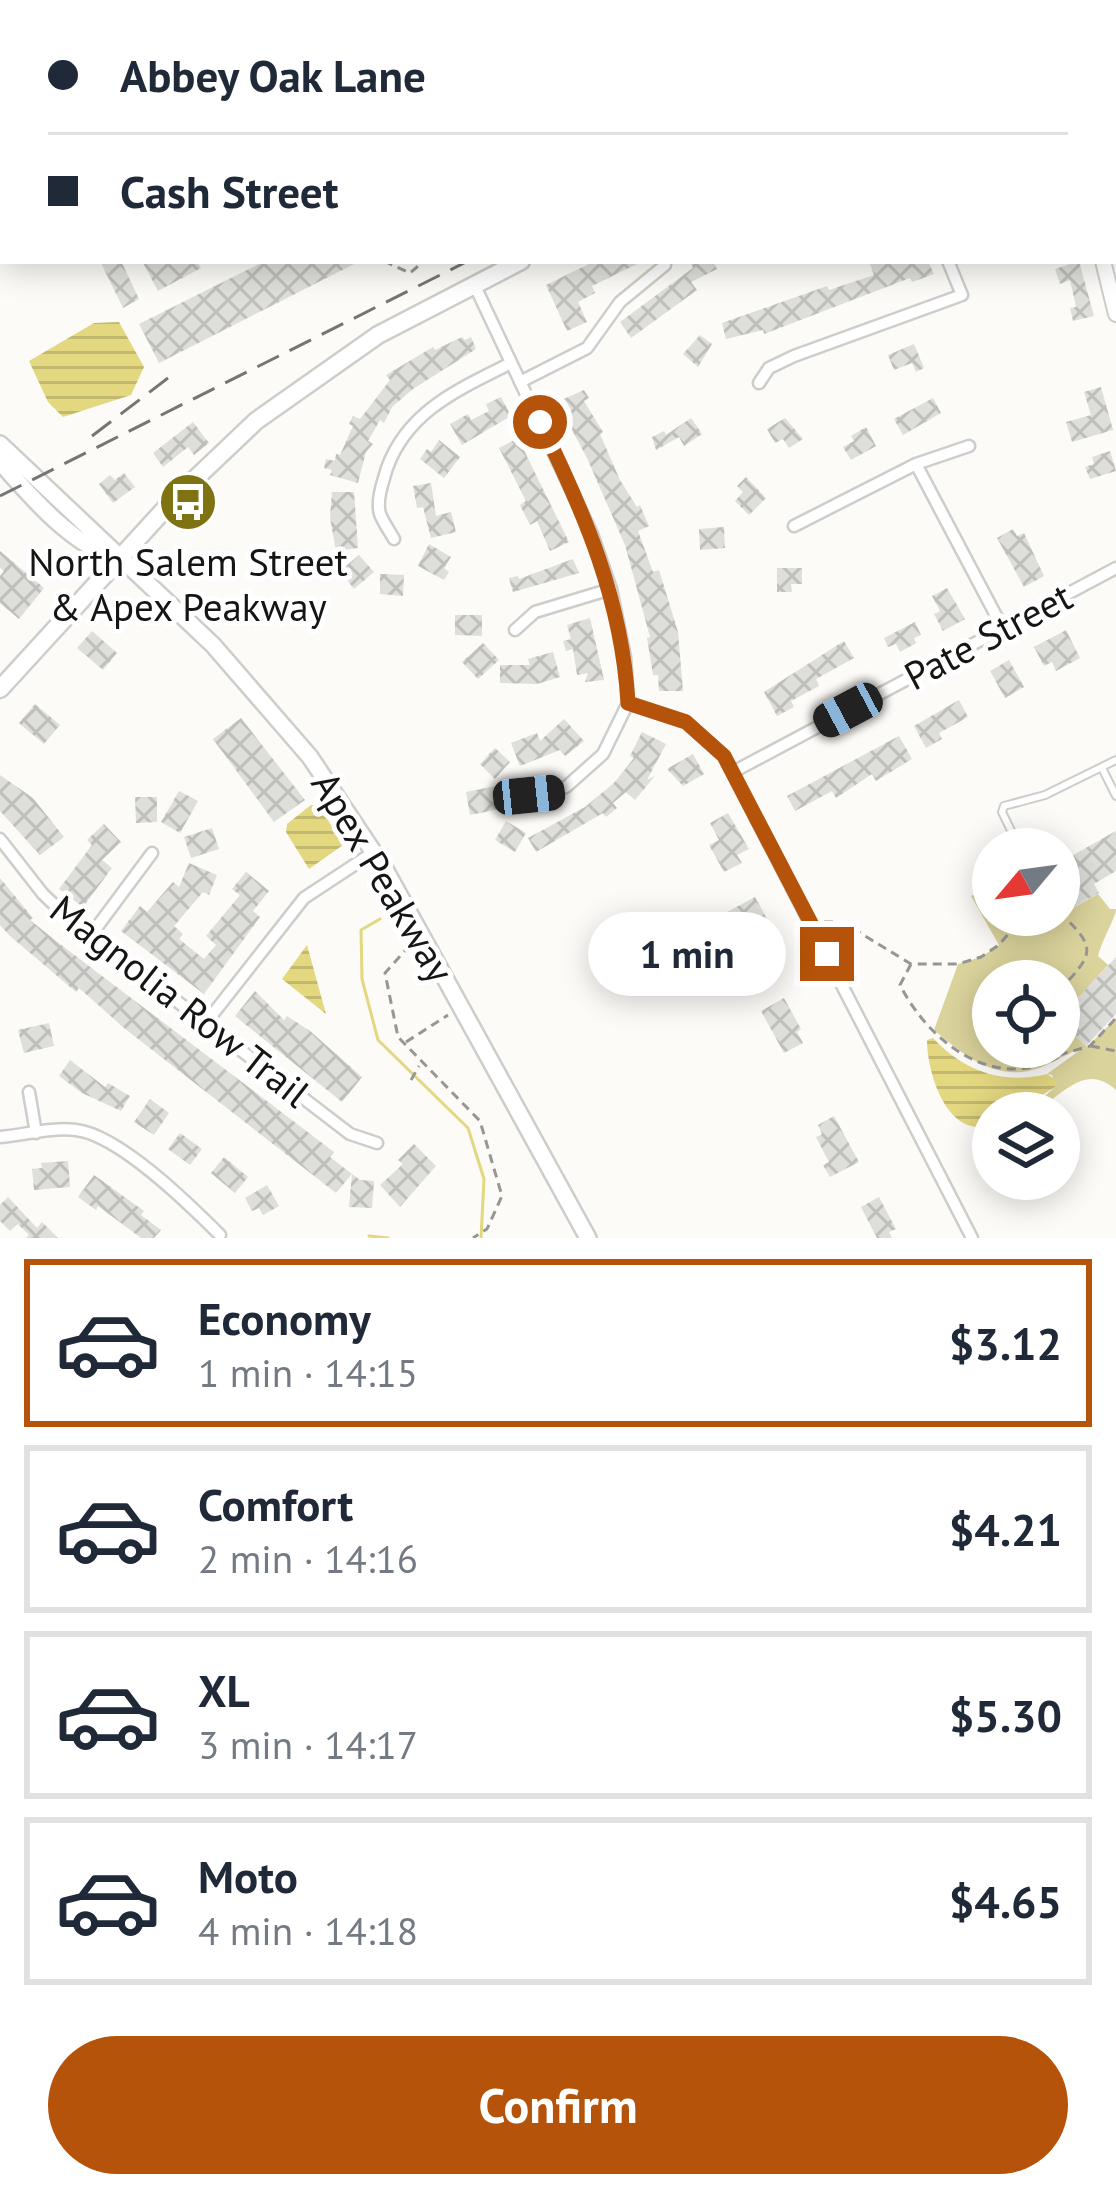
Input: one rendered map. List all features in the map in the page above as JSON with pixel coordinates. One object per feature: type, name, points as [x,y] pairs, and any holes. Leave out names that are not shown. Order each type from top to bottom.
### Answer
[{"type":"main road","points":[[0,689],[230,444],[287,396],[378,334],[514,264]]},
{"type":"main road","name":"Apex Peakway","points":[[0,444],[213,645],[310,757],[374,852],[588,1238]]},
{"type":"main road","name":"Apex Peakway","points":[[0,462],[92,550],[118,560]]},
{"type":"street","points":[[520,382],[587,348],[608,316],[665,264]]},
{"type":"street","points":[[759,383],[770,368],[794,356],[962,295],[949,264]]},
{"type":"street","points":[[1104,264],[1116,314]]},
{"type":"street","points":[[474,284],[592,534],[611,589],[625,657],[628,703],[612,742],[587,772],[555,793],[529,795]]},
{"type":"street","points":[[394,539],[380,514],[380,502],[382,482],[400,440],[439,401],[512,363]]},
{"type":"street","points":[[794,526],[916,464],[969,446]]},
{"type":"street","points":[[916,464],[1002,627]]},
{"type":"street","name":"Pate Street","points":[[733,772],[1116,568]]},
{"type":"street","points":[[515,630],[535,612],[611,589]]},
{"type":"street","points":[[628,703],[697,729],[724,756],[972,1238]]},
{"type":"street","name":"Magnolia Row Trail","points":[[0,839],[53,906],[350,1134],[376,1142]]},
{"type":"street","points":[[205,1024],[297,905],[321,884],[374,852]]},
{"type":"street","points":[[91,935],[152,853]]},
{"type":"street","points":[[29,1092],[36,1133]]},
{"type":"street","points":[[0,1138],[71,1130],[99,1136],[220,1235]]},
{"type":"lane","points":[[1010,828],[1004,806],[1046,795],[1116,760]]},
{"type":"lane","points":[[1102,768],[1116,796]]},
{"type":"path","points":[[390,264],[410,273],[420,264]]},
{"type":"path","points":[[824,922],[852,928],[911,964],[958,964],[981,957],[1007,936]]},
{"type":"path","points":[[1080,934],[1090,951],[1080,970]]},
{"type":"path","points":[[412,944],[385,973],[398,1037],[480,1121],[502,1196],[487,1229],[473,1238]]},
{"type":"path","points":[[911,964],[900,985],[905,994],[934,1030],[972,1061]]},
{"type":"path","points":[[404,1043],[450,1013]]},
{"type":"path","points":[[1090,1046],[1116,1018]]},
{"type":"path","points":[[1080,1049],[1107,1047],[1116,1052]]},
{"type":"path","points":[[411,1080],[419,1066]]},
{"type":"path","points":[[988,1068],[1038,1068]]},
{"type":"shaded area","points":[[119,322],[144,367],[131,395],[63,417],[48,402],[29,361],[94,323]]},
{"type":"shaded area","points":[[311,805],[319,805],[343,845],[309,869],[286,832],[287,824]]},
{"type":"shaded area","points":[[1098,894],[1110,909],[1116,909],[1098,956],[1108,965],[1080,996],[1080,960],[972,960],[972,1059],[934,1030],[958,964],[999,945],[994,936],[1080,936],[1080,904]]},
{"type":"shaded area","points":[[307,945],[326,1014],[282,979]]},
{"type":"shaded area","points":[[1116,1018],[1116,1090],[1091,1079],[1063,1092],[1049,1092],[1055,1087],[1052,1075],[1047,1074],[1055,1068],[1080,1068],[1080,1040],[1087,1047]]},
{"type":"shaded area","points":[[933,1038],[972,1068],[1015,1078],[1047,1074],[1056,1080],[1055,1087],[1047,1092],[972,1092],[972,1125],[964,1123],[952,1114],[936,1086],[927,1040]]},
{"type":"shaded area","points":[[992,1068],[1039,1068],[1024,1072]]},
{"type":"building","points":[[101,264],[122,264],[139,299],[123,308]]},
{"type":"building","points":[[144,264],[199,264],[201,268],[158,291]]},
{"type":"building","points":[[259,264],[354,264],[159,363],[139,324]]},
{"type":"building","points":[[589,264],[637,264],[592,286],[595,293],[578,302],[587,322],[567,331],[546,285]]},
{"type":"building","points":[[691,264],[714,264],[717,269],[691,282],[697,290],[631,338],[620,322],[693,268]]},
{"type":"building","points":[[870,264],[929,264],[934,274],[912,282],[910,278],[764,334],[763,330],[726,339],[722,323],[827,286],[829,290],[874,275]]},
{"type":"building","points":[[1080,264],[1094,316],[1073,321],[1070,308],[1076,307],[1070,280],[1060,284],[1055,269]]},
{"type":"building","points":[[700,335],[712,344],[698,367],[683,354]]},
{"type":"building","points":[[471,337],[476,349],[413,389],[392,407],[384,423],[380,420],[368,441],[373,444],[366,452],[358,483],[330,475],[332,470],[324,468],[326,459],[335,461],[336,454],[340,455],[353,416],[360,419],[390,380],[386,375],[433,347]]},
{"type":"building","points":[[914,344],[924,368],[916,372],[912,363],[894,370],[888,355]]},
{"type":"building","points":[[1101,387],[1113,430],[1072,442],[1066,422],[1091,415],[1084,392]]},
{"type":"building","points":[[584,390],[589,398],[584,401],[603,432],[620,480],[649,526],[638,531],[653,572],[659,570],[678,632],[683,691],[659,691],[625,545],[557,402]]},
{"type":"building","points":[[501,397],[511,416],[462,445],[450,424],[468,414],[471,420],[489,411],[486,404]]},
{"type":"building","points":[[933,398],[941,413],[903,435],[894,419]]},
{"type":"building","points":[[691,418],[702,434],[684,446],[679,437],[656,450],[652,437],[664,431],[666,435]]},
{"type":"building","points":[[785,418],[803,439],[789,448],[783,439],[775,443],[767,429]]},
{"type":"building","points":[[193,422],[209,443],[194,455],[188,447],[163,467],[153,453]]},
{"type":"building","points":[[866,427],[876,446],[851,460],[843,447]]},
{"type":"building","points":[[518,438],[569,542],[550,551],[537,521],[530,525],[520,505],[526,501],[499,448]]},
{"type":"building","points":[[439,440],[460,457],[444,478],[420,459]]},
{"type":"building","points":[[1110,451],[1116,471],[1090,479],[1085,467],[1094,464],[1092,457]]},
{"type":"building","points":[[124,473],[135,487],[113,503],[99,484],[110,475],[115,480]]},
{"type":"building","points":[[746,477],[766,498],[749,515],[735,501],[743,492],[737,486]]},
{"type":"building","points":[[431,483],[436,516],[451,512],[456,532],[431,538],[413,486]]},
{"type":"building","points":[[332,492],[354,492],[358,548],[336,551],[330,518]]},
{"type":"building","points":[[724,527],[725,548],[700,550],[699,529]]},
{"type":"building","points":[[1013,529],[1017,536],[1024,533],[1044,576],[1024,587],[997,538]]},
{"type":"building","points":[[429,544],[451,557],[444,580],[418,566]]},
{"type":"building","points":[[0,551],[44,588],[19,619],[0,603],[4,571]]},
{"type":"building","points":[[359,555],[374,572],[354,589],[340,571]]},
{"type":"building","points":[[573,559],[579,573],[513,592],[509,578],[519,579]]},
{"type":"building","points":[[777,568],[802,568],[802,584],[791,584],[792,592],[777,592]]},
{"type":"building","points":[[380,574],[404,575],[403,596],[380,594]]},
{"type":"building","points":[[947,588],[965,619],[943,631],[932,596]]},
{"type":"building","points":[[455,615],[482,615],[482,636],[455,635]]},
{"type":"building","points":[[590,618],[604,680],[585,682],[588,673],[577,675],[573,649],[566,651],[563,641],[571,639],[567,625]]},
{"type":"building","points":[[915,622],[921,635],[914,638],[916,643],[900,652],[896,644],[888,647],[884,638]]},
{"type":"building","points":[[1066,630],[1080,658],[1056,671],[1052,662],[1044,666],[1034,647]]},
{"type":"building","points":[[92,631],[117,653],[103,670],[77,648]]},
{"type":"building","points":[[844,641],[854,658],[816,679],[819,686],[791,701],[794,707],[777,716],[764,692]]},
{"type":"building","points":[[483,643],[499,660],[478,679],[462,662]]},
{"type":"building","points":[[553,652],[560,677],[537,684],[500,683],[500,665],[530,665],[528,659]]},
{"type":"building","points":[[1009,660],[1024,687],[1005,698],[990,671]]},
{"type":"building","points":[[959,700],[968,717],[939,733],[942,739],[926,748],[914,726]]},
{"type":"building","points":[[35,704],[60,725],[44,744],[19,723]]},
{"type":"building","points":[[241,718],[305,800],[274,822],[213,739]]},
{"type":"building","points":[[564,719],[584,741],[565,756],[560,750],[520,766],[511,743],[537,733],[540,741]]},
{"type":"building","points":[[642,732],[666,744],[647,780],[655,776],[635,800],[626,792],[606,817],[603,813],[536,852],[528,838],[585,807],[614,783],[634,758],[630,756]]},
{"type":"building","points":[[899,736],[912,759],[876,781],[872,774],[836,798],[832,791],[795,811],[787,796]]},
{"type":"building","points":[[495,748],[510,762],[495,779],[480,764]]},
{"type":"building","points":[[693,754],[704,774],[683,786],[667,769]]},
{"type":"building","points":[[0,775],[33,798],[64,837],[40,855],[0,811]]},
{"type":"building","points":[[496,786],[500,809],[470,815],[466,792]]},
{"type":"building","points":[[179,791],[198,801],[180,833],[161,822]]},
{"type":"building","points":[[135,797],[157,797],[157,822],[136,823]]},
{"type":"building","points":[[728,813],[749,849],[737,855],[742,863],[724,872],[709,845],[719,840],[710,823]]},
{"type":"building","points":[[506,821],[526,833],[515,852],[495,840]]},
{"type":"building","points":[[104,824],[121,842],[102,860],[112,868],[83,907],[59,889],[92,845],[87,840]]},
{"type":"building","points":[[212,828],[219,849],[191,858],[184,837]]},
{"type":"building","points":[[1116,831],[1116,871],[1094,884],[1099,893],[1080,904],[1080,851]]},
{"type":"building","points":[[189,863],[217,875],[209,895],[203,892],[174,926],[183,934],[179,939],[204,959],[216,945],[206,936],[240,895],[232,889],[246,872],[269,891],[253,911],[260,917],[204,994],[121,931],[140,906],[147,912],[173,882],[179,887]]},
{"type":"building","points":[[0,878],[33,918],[30,920],[334,1152],[330,1157],[352,1174],[336,1193],[10,936],[0,925]]},
{"type":"building","points":[[755,897],[773,930],[745,945],[727,912]]},
{"type":"building","points":[[1116,957],[1116,1014],[1086,1046],[1080,1040],[1080,996]]},
{"type":"building","points":[[255,991],[284,1020],[287,1016],[310,1031],[362,1077],[342,1102],[235,1016]]},
{"type":"building","points":[[784,998],[801,1029],[797,1032],[803,1043],[784,1053],[761,1011]]},
{"type":"building","points":[[49,1023],[54,1046],[24,1053],[18,1030]]},
{"type":"building","points":[[70,1060],[105,1087],[108,1083],[130,1096],[121,1111],[59,1076]]},
{"type":"building","points":[[150,1099],[169,1113],[154,1135],[134,1122]]},
{"type":"building","points":[[834,1116],[859,1162],[830,1177],[823,1165],[829,1162],[816,1137],[822,1134],[818,1125]]},
{"type":"building","points":[[180,1133],[202,1149],[190,1165],[168,1149]]},
{"type":"building","points":[[414,1144],[436,1166],[400,1207],[380,1185],[403,1164],[398,1160]]},
{"type":"building","points":[[224,1157],[248,1177],[235,1193],[211,1173]]},
{"type":"building","points":[[68,1161],[70,1187],[34,1190],[32,1169],[42,1168],[41,1163]]},
{"type":"building","points":[[352,1174],[374,1181],[372,1208],[349,1207]]},
{"type":"building","points":[[94,1175],[144,1211],[141,1215],[161,1230],[154,1238],[141,1238],[78,1197]]},
{"type":"building","points":[[267,1185],[279,1206],[263,1215],[259,1208],[252,1211],[245,1198]]},
{"type":"building","points":[[8,1197],[37,1228],[42,1222],[58,1238],[26,1238],[29,1235],[18,1224],[10,1231],[0,1221],[0,1205]]},
{"type":"building","points":[[879,1197],[896,1229],[889,1232],[892,1238],[877,1238],[861,1207]]},
{"type":"waterway","points":[[380,919],[361,930],[362,979],[378,1040],[468,1128],[484,1179],[481,1238]]},
{"type":"waterway","points":[[369,1236],[388,1238]]},
{"type":"railway","points":[[0,496],[462,264]]},
{"type":"railway","points":[[92,436],[168,378]]},
{"type":"place","name":"North Salem Street & Apex Peakway","points":[[188,502]]},
{"type":"route","points":[[540,422],[604,566],[623,643],[628,703],[686,722],[724,756],[827,954]]}]
